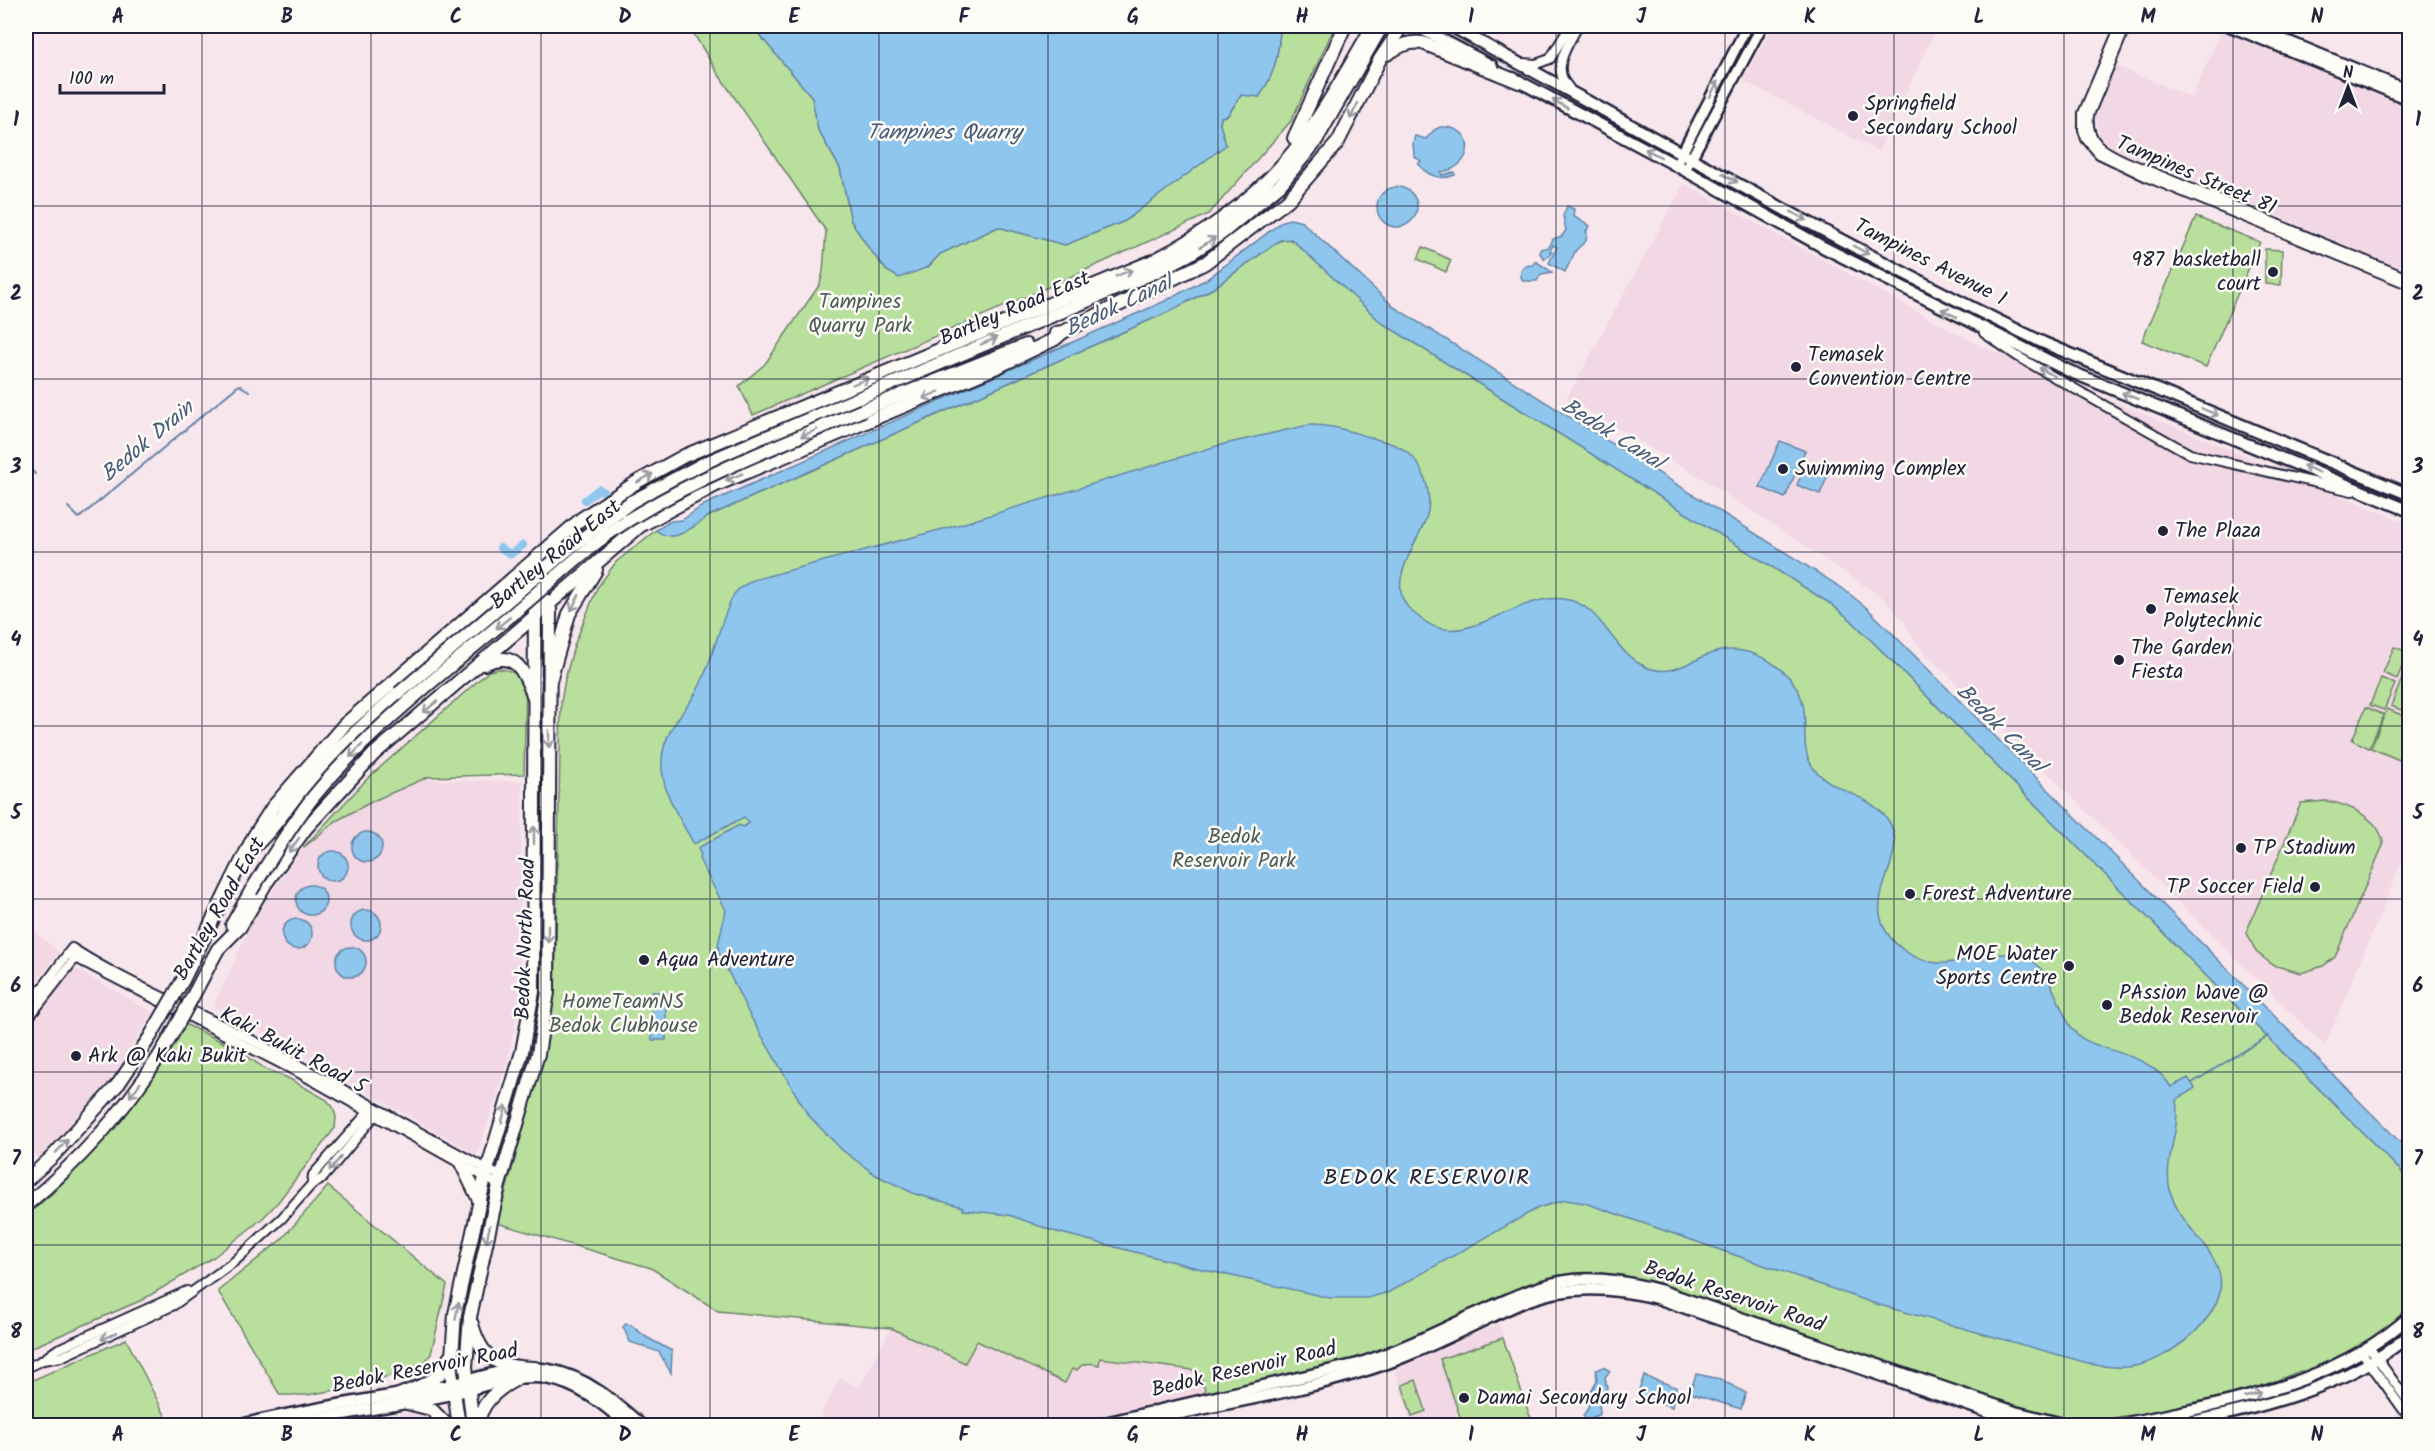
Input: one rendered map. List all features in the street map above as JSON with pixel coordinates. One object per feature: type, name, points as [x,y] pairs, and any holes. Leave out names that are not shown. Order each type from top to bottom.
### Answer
[{"type":"main road","points":[[1238,206],[1268,173],[1298,133],[1345,26]]},
{"type":"main road","points":[[247,853],[254,836],[272,808],[344,725],[581,519],[637,482],[684,456],[1153,261],[1183,246],[1216,225],[1271,177],[1292,153],[1318,117],[1373,26]]},
{"type":"main road","name":"Bartley Road East","points":[[26,1181],[53,1156],[119,1083],[150,1037],[183,980],[247,853],[268,834],[304,786],[354,733],[408,685],[598,525],[666,481],[935,363],[1155,272],[1188,255],[1222,233],[1280,185],[1301,162],[1382,26]]},
{"type":"main road","name":"Bartley Road East","points":[[26,1205],[67,1168],[131,1096],[158,1058],[251,891],[293,824],[333,776],[360,747],[578,557],[637,514],[710,475],[945,377],[1064,332],[1204,263],[1288,200],[1338,142],[1380,59],[1402,26]]},
{"type":"main road","name":"Tampines Avenue 1","points":[[1416,26],[1823,247],[1971,324],[2069,371],[2406,510]]},
{"type":"main road","name":"Tampines Avenue 1","points":[[1451,26],[1830,233],[2044,343],[2409,495]]},
{"type":"main road","points":[[1380,59],[1398,46],[1423,43],[1519,82]]},
{"type":"main road","points":[[1630,141],[1637,136],[1637,128]]},
{"type":"main road","points":[[1823,247],[1828,244],[1830,233]]},
{"type":"main road","points":[[218,949],[240,927],[266,883],[306,828],[374,754],[640,526],[716,484],[987,371],[1047,343],[1064,332]]},
{"type":"main road","points":[[2040,357],[2038,350],[2044,343]]},
{"type":"main road","points":[[2395,490],[2404,502],[2406,510]]},
{"type":"main road","name":"Bedok North Road","points":[[459,1425],[453,1389],[452,1351],[455,1314],[487,1174],[528,1025],[533,978],[536,593],[537,582],[545,560],[562,534]]},
{"type":"main road","points":[[550,681],[569,614],[577,598],[607,554]]},
{"type":"main road","points":[[495,593],[515,588],[536,593],[549,605]]},
{"type":"main road","name":"Bedok North Road","points":[[475,1425],[467,1386],[470,1317],[500,1181],[538,1054],[548,992],[549,605]]},
{"type":"main road","points":[[474,669],[495,660],[507,659],[524,672],[534,698]]},
{"type":"main road","points":[[533,978],[542,966],[548,963]]},
{"type":"main road","points":[[461,1163],[480,1202]]},
{"type":"main road","name":"Bedok Reservoir Road","points":[[1092,1425],[1358,1364],[1398,1350],[1532,1289],[1580,1280],[1622,1282],[1670,1293],[2038,1419],[2088,1425]]},
{"type":"main road","name":"Bedok Reservoir Road","points":[[1125,1425],[1361,1372],[1410,1354],[1535,1298],[1558,1292],[1586,1290],[1629,1292],[1657,1298],[2028,1425]]},
{"type":"main road","points":[[2170,1425],[2193,1419],[2235,1400],[2285,1385],[2337,1364],[2393,1331],[2409,1316]]},
{"type":"main road","points":[[470,1317],[481,1349],[489,1356],[507,1366],[535,1368]]},
{"type":"main road","points":[[2105,1425],[2229,1414],[2313,1388],[2372,1359],[2409,1334]]},
{"type":"main road","points":[[403,1399],[439,1376],[447,1365],[452,1351]]},
{"type":"main road","name":"Bedok Reservoir Road","points":[[467,1386],[515,1370],[535,1368],[559,1372],[606,1396],[642,1425]]},
{"type":"main road","name":"Bedok Reservoir Road","points":[[280,1425],[467,1386],[541,1377],[561,1382],[595,1399],[629,1425]]},
{"type":"main road","points":[[475,1425],[480,1412],[492,1394],[515,1380]]},
{"type":"main road","points":[[1969,1397],[1974,1408]]},
{"type":"main road","points":[[403,1399],[431,1409],[448,1425]]},
{"type":"main road","name":"Bedok Reservoir Road","points":[[236,1425],[403,1399]]},
{"type":"main road","points":[[2214,1425],[2229,1414]]},
{"type":"street","points":[[1520,63],[1536,64],[1550,59],[1570,26]]},
{"type":"street","points":[[1572,92],[1565,85],[1560,69],[1564,51],[1578,26]]},
{"type":"street","points":[[1680,168],[1728,61],[1747,26]]},
{"type":"street","points":[[1687,154],[1762,26]]},
{"type":"street","name":"Tampines Street 81","points":[[2120,26],[2084,113],[2083,130],[2086,139],[2099,154],[2149,178],[2409,285]]},
{"type":"street","name":"Tampines Street 81","points":[[2126,26],[2089,115],[2089,129],[2095,143],[2119,158],[2409,279]]},
{"type":"street","points":[[2229,26],[2409,100]]},
{"type":"street","points":[[2251,26],[2409,91]]},
{"type":"street","points":[[1728,61],[1739,67]]},
{"type":"street","name":"Tampines Avenue 1","points":[[1971,324],[2017,356],[2190,454],[2246,469],[2372,495]]},
{"type":"street","points":[[26,1010],[74,954]]},
{"type":"street","points":[[26,1021],[74,954]]},
{"type":"street","name":"Kaki Bukit Road 5","points":[[74,954],[332,1082],[461,1163],[487,1174]]},
{"type":"street","points":[[26,1368],[43,1360],[58,1349],[196,1287],[234,1261],[262,1238],[312,1184],[323,1178],[374,1110]]},
{"type":"street","name":"Kaki Bukit Road 5","points":[[374,1110],[500,1181]]},
{"type":"street","points":[[2365,1349],[2409,1419]]},
{"type":"street","points":[[2372,1359],[2409,1404]]},
{"type":"shaded area","name":"Springfield Secondary School","points":[[1773,26],[1937,26],[1878,151],[1743,80]]},
{"type":"shaded area","points":[[2221,31],[2409,108],[2409,271],[2115,149],[2100,136],[2096,118],[2116,66],[2192,98]]},
{"type":"shaded area","name":"Temasek Polytechnic","points":[[1684,184],[1980,346],[2409,524],[2409,844],[2325,1046],[1918,645],[1904,621],[1883,598],[1705,480],[1567,398]]},
{"type":"shaded area","points":[[424,780],[522,781],[519,1005],[508,1059],[477,1155],[242,1021],[213,1007],[254,919],[301,850],[337,821]]},
{"type":"shaded area","points":[[26,923],[59,953],[26,995]]},
{"type":"shaded area","points":[[74,968],[153,1012],[112,1078],[38,1159],[26,1138],[26,1031]]},
{"type":"shaded area","name":"Damai Secondary School","points":[[1499,1324],[1533,1425],[1412,1425],[1395,1370]]},
{"type":"shaded area","points":[[891,1328],[965,1363],[976,1340],[1065,1383],[1072,1368],[1078,1368],[1100,1358],[1193,1370],[1201,1375],[1206,1395],[1102,1417],[1078,1425],[815,1426],[840,1378],[859,1388]]},
{"type":"shaded area","points":[[404,1413],[420,1413],[434,1419],[440,1426],[317,1426]]},
{"type":"green space","name":"Tampines Quarry Park","points":[[689,26],[752,26],[812,97],[818,130],[840,168],[851,221],[887,271],[928,267],[940,254],[998,227],[1065,245],[1125,221],[1160,193],[1220,124],[1221,117],[1228,115],[1242,94],[1259,97],[1269,80],[1275,63],[1280,26],[1335,26],[1291,121],[1209,214],[1037,292],[753,415],[739,386],[765,364],[820,284],[826,231],[717,72]]},
{"type":"green space","points":[[2196,217],[2260,242],[2206,367],[2142,341]]},
{"type":"green space","name":"BEDOK RESERVOIR","points":[[1288,239],[1296,243],[1382,323],[1831,604],[1851,620],[2409,1179],[2410,1313],[2369,1344],[2314,1372],[2300,1371],[2270,1383],[2253,1393],[2103,1424],[2036,1415],[1669,1288],[1518,1290],[1376,1352],[1332,1366],[1206,1395],[1201,1375],[1193,1370],[1100,1358],[1099,1365],[1087,1364],[1077,1370],[1072,1369],[1065,1383],[977,1341],[965,1363],[891,1328],[718,1311],[651,1268],[497,1223],[544,1055],[555,993],[561,702],[565,679],[574,646],[597,588],[616,562],[656,530],[670,536],[676,535],[709,516],[1168,312],[1212,289],[1279,241]]},
{"type":"green space","points":[[1423,247],[1451,260],[1446,272],[1418,259]]},
{"type":"green space","name":"987 basketball court","points":[[2265,249],[2282,250],[2281,285],[2265,284]]},
{"type":"green space","points":[[2394,647],[2408,652],[2397,679],[2383,673]]},
{"type":"green space","points":[[2409,661],[2409,713],[2391,706]]},
{"type":"green space","points":[[499,669],[514,673],[526,683],[524,774],[428,777],[373,801],[336,821],[303,848],[367,779],[489,671]]},
{"type":"green space","points":[[2381,678],[2395,684],[2384,710],[2370,705]]},
{"type":"green space","points":[[2366,707],[2384,715],[2369,748],[2352,740]]},
{"type":"green space","points":[[2387,709],[2409,718],[2409,764],[2371,748]]},
{"type":"green space","points":[[2326,801],[2344,805],[2370,820],[2377,828],[2383,845],[2335,957],[2323,966],[2301,973],[2273,965],[2256,952],[2247,933],[2301,803]]},
{"type":"green space","points":[[185,1024],[235,1048],[267,1070],[288,1078],[327,1100],[333,1107],[336,1117],[335,1128],[263,1218],[214,1257],[142,1300],[26,1350],[26,1216],[53,1193],[103,1138],[116,1127]]},
{"type":"green space","points":[[328,1186],[447,1285],[431,1354],[421,1367],[342,1389],[307,1395],[280,1395],[218,1291],[282,1239]]},
{"type":"green space","points":[[1503,1338],[1533,1425],[1463,1425],[1440,1359]]},
{"type":"green space","points":[[126,1339],[170,1425],[26,1425],[26,1383]]},
{"type":"green space","points":[[1416,1380],[1426,1411],[1412,1416],[1402,1385]]},
{"type":"water","name":"Tampines Quarry","points":[[752,26],[1280,26],[1275,63],[1269,80],[1259,97],[1241,95],[1228,115],[1221,117],[1220,124],[1226,145],[1125,221],[1065,245],[998,227],[940,254],[928,267],[899,278],[887,271],[851,221],[840,168],[818,130],[812,97]]},
{"type":"water","points":[[1440,127],[1452,128],[1461,133],[1468,147],[1461,163],[1441,172],[1442,175],[1454,172],[1455,175],[1444,178],[1426,172],[1418,164],[1421,161],[1414,156],[1415,136],[1426,139]]},
{"type":"water","points":[[1397,187],[1405,188],[1411,193],[1416,199],[1416,215],[1411,221],[1405,226],[1397,227],[1389,226],[1383,221],[1378,215],[1377,207],[1378,199],[1383,193],[1389,188]]},
{"type":"water","points":[[1567,206],[1574,209],[1573,216],[1590,226],[1586,231],[1586,241],[1576,250],[1565,272],[1549,263],[1557,247],[1553,245],[1550,251],[1552,252],[1544,259],[1539,252],[1549,247],[1553,239],[1562,236],[1566,230],[1563,216]]},
{"type":"water","points":[[1290,219],[1302,222],[1394,307],[1842,588],[1868,609],[2409,1151],[2409,1179],[1851,620],[1831,604],[1382,323],[1291,239],[1280,240],[1212,289],[1168,312],[709,516],[683,533],[670,536],[656,530],[671,521],[682,520],[704,505],[1163,302],[1207,279],[1283,221]]},
{"type":"water","points":[[1535,261],[1552,272],[1541,274],[1537,281],[1523,281],[1522,269],[1533,265]]},
{"type":"water","name":"BEDOK RESERVOIR","points":[[1309,425],[1335,427],[1392,444],[1407,452],[1419,466],[1428,493],[1428,512],[1408,556],[1401,581],[1401,593],[1406,604],[1420,618],[1438,628],[1469,627],[1531,603],[1547,599],[1563,599],[1587,608],[1630,656],[1640,664],[1653,669],[1665,671],[1676,669],[1719,651],[1731,650],[1754,654],[1776,665],[1793,682],[1799,693],[1804,712],[1805,747],[1815,770],[1832,784],[1872,804],[1888,820],[1894,836],[1894,851],[1880,901],[1881,917],[1888,934],[1905,951],[1919,959],[1933,962],[1947,963],[2004,954],[2018,955],[2030,960],[2040,967],[2070,1026],[2080,1037],[2141,1061],[2158,1071],[2171,1087],[2188,1078],[2195,1088],[2176,1100],[2176,1122],[2168,1179],[2179,1212],[2214,1261],[2219,1272],[2220,1287],[2216,1302],[2208,1317],[2197,1330],[2168,1352],[2140,1365],[2112,1367],[2095,1365],[1876,1304],[1585,1203],[1565,1200],[1538,1208],[1389,1292],[1368,1298],[1330,1298],[1205,1270],[1053,1231],[1009,1215],[963,1210],[963,1207],[915,1194],[876,1175],[842,1150],[808,1115],[749,1014],[719,953],[718,945],[726,910],[699,859],[701,855],[698,848],[739,825],[743,827],[749,823],[744,817],[694,844],[671,802],[662,773],[665,744],[672,728],[700,685],[734,594],[753,580],[958,525],[1220,445]]},
{"type":"water","name":"Swimming Complex","points":[[1780,441],[1805,451],[1785,498],[1760,487]]},
{"type":"water","points":[[1806,464],[1829,473],[1820,494],[1797,485]]},
{"type":"water","points":[[367,832],[378,836],[382,847],[378,858],[367,862],[356,858],[352,847],[356,836]]},
{"type":"water","points":[[333,851],[344,855],[348,866],[344,877],[333,881],[322,877],[318,866],[322,855]]},
{"type":"water","points":[[311,885],[322,889],[326,900],[322,911],[311,915],[300,911],[296,900],[300,889]]},
{"type":"water","points":[[366,910],[377,914],[381,925],[377,936],[366,940],[355,936],[351,925],[355,914]]},
{"type":"water","points":[[297,919],[308,923],[312,934],[308,945],[297,949],[286,945],[282,934],[286,923]]},
{"type":"water","points":[[351,947],[362,951],[366,962],[362,973],[351,977],[340,973],[336,962],[340,951]]},
{"type":"water","points":[[652,992],[666,992],[666,1040],[652,1040]]},
{"type":"water","points":[[626,1324],[672,1351],[671,1373],[659,1352],[630,1342],[623,1327]]},
{"type":"water","points":[[1603,1367],[1610,1371],[1605,1377],[1607,1388],[1599,1401],[1600,1414],[1587,1420],[1583,1416],[1588,1408],[1590,1393],[1597,1380],[1596,1370]]},
{"type":"water","points":[[1696,1374],[1720,1379],[1746,1393],[1741,1409],[1690,1393]]},
{"type":"water","points":[[1644,1376],[1676,1387],[1672,1407],[1637,1395]]},
{"type":"waterway","name":"Bedok Drain","points":[[68,507],[79,518],[239,385],[249,391]]},
{"type":"waterway","name":"Bedok Drain","points":[[26,464],[35,474]]},
{"type":"waterway","name":"Bedok Canal","points":[[585,500],[599,489],[604,492]]},
{"type":"waterway","name":"Bedok Canal","points":[[500,548],[511,554],[523,545]]},
{"type":"waterway","points":[[2192,1083],[2268,1036]]},
{"type":"place","name":"Springfield Secondary School","points":[[1853,116]]},
{"type":"place","name":"987 basketball court","points":[[2273,272]]},
{"type":"place","name":"Temasek Convention Centre","points":[[1796,367]]},
{"type":"place","name":"Swimming Complex","points":[[1783,469]]},
{"type":"place","name":"The Plaza","points":[[2163,531]]},
{"type":"place","name":"Temasek Polytechnic","points":[[2151,609]]},
{"type":"place","name":"The Garden Fiesta","points":[[2119,660]]},
{"type":"place","name":"TP Stadium","points":[[2241,848]]},
{"type":"place","name":"TP Soccer Field","points":[[2315,887]]},
{"type":"place","name":"Forest Adventure","points":[[1910,894]]},
{"type":"place","name":"Aqua Adventure","points":[[644,960]]},
{"type":"place","name":"MOE Water Sports Centre","points":[[2069,966]]},
{"type":"place","name":"PAssion Wave @ Bedok Reservoir","points":[[2107,1005]]},
{"type":"place","name":"Ark @ Kaki Bukit","points":[[76,1056]]},
{"type":"place","name":"Damai Secondary School","points":[[1464,1398]]},
{"type":"district","name":"BEDOK RESERVOIR","points":[[1427,1178]]},
{"type":"park label","name":"Bedok Reservoir Park","points":[[1234,849]]},
{"type":"park label","name":"HomeTeamNS Bedok Clubhouse","points":[[623,1014]]}]
